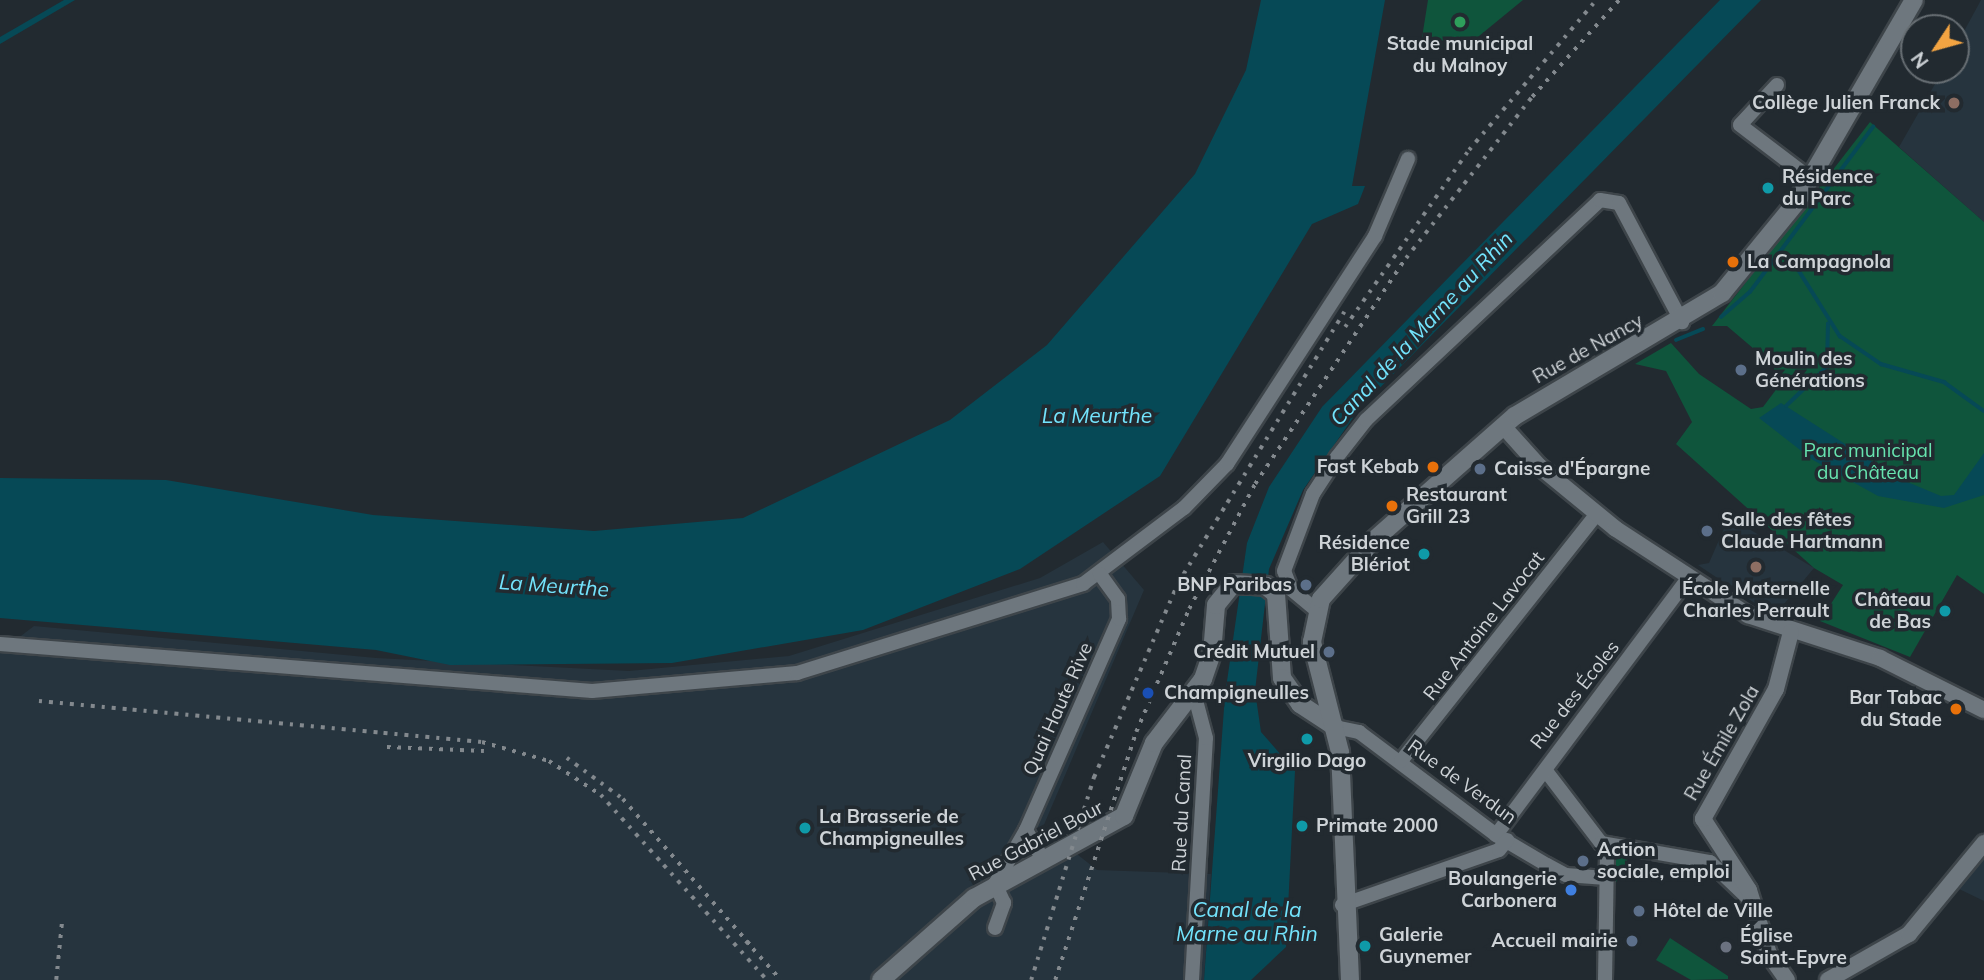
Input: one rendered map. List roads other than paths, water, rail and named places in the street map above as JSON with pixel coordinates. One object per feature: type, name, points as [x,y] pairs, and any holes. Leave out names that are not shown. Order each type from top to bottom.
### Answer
[{"type":"main road","name":"Rue de Nancy","points":[[1316,611],[1373,541],[1503,426],[1540,398],[1682,322],[1741,274],[1811,179],[1914,0]]},
{"type":"main road","name":"Rue Gabriel Bour","points":[[881,980],[995,884],[1124,816],[1151,748],[1194,693],[1212,653],[1216,607],[1239,582],[1269,587],[1281,608],[1279,667],[1290,690]]},
{"type":"main road","points":[[1316,611],[1312,642],[1335,727],[1343,825],[1350,980]]},
{"type":"main road","points":[[1290,690],[1322,685]]},
{"type":"main road","points":[[1290,690],[1335,727]]},
{"type":"main road","points":[[1343,980],[1346,904]]},
{"type":"street","points":[[1777,85],[1740,125],[1811,179]]},
{"type":"street","points":[[0,644],[537,691],[732,683],[840,662],[1100,574],[1184,508],[1227,464],[1374,236],[1408,159]]},
{"type":"street","points":[[1316,611],[1291,589],[1284,571],[1313,494],[1337,457],[1366,420],[1600,200],[1614,199],[1682,322]]},
{"type":"street","points":[[1503,426],[1539,466],[1597,514],[1688,578],[1758,621],[1791,632],[1823,636],[1893,663],[1984,710]]},
{"type":"street","name":"Rue Antoine Lavocat","points":[[1401,761],[1597,514]]},
{"type":"street","name":"Quai Haute Rive","points":[[995,884],[1026,830],[1119,619],[1118,599],[1100,574]]},
{"type":"street","name":"Rue des Écoles","points":[[1501,837],[1595,696],[1688,578]]},
{"type":"street","name":"Rue Émile Zola","points":[[1787,980],[1769,954],[1750,900],[1703,819],[1776,689],[1791,632]]},
{"type":"street","name":"Rue du Canal","points":[[1192,980],[1206,738],[1203,709],[1194,693]]},
{"type":"street","name":"Rue de Verdun","points":[[1335,727],[1359,732],[1501,837],[1566,875],[1606,878]]},
{"type":"street","points":[[1546,771],[1590,834],[1607,846],[1710,862],[1750,900]]},
{"type":"street","points":[[1026,830],[1038,862]]},
{"type":"street","points":[[1346,904],[1499,850],[1501,837]]},
{"type":"street","points":[[1828,980],[1909,934],[1984,843]]},
{"type":"street","points":[[1018,844],[1038,862]]},
{"type":"street","points":[[1605,980],[1607,846]]},
{"type":"street","points":[[995,884],[1004,903],[995,928]]},
{"type":"water","points":[[64,0],[75,0],[0,44],[0,37]]},
{"type":"water","name":"La Meurthe","points":[[1261,0],[1385,0],[1352,186],[1365,186],[1358,204],[1312,224],[1160,476],[1020,569],[863,630],[672,663],[450,665],[376,650],[0,618],[0,478],[166,480],[373,515],[594,531],[743,518],[950,420],[1047,345],[1195,174],[1246,70]]},
{"type":"water","name":"Canal de la Marne au Rhin","points":[[1720,0],[1761,0],[1359,409],[1303,490],[1269,569],[1255,691],[1261,732],[1295,771],[1286,947],[1251,980],[1204,980],[1225,695],[1247,543],[1269,487],[1322,407]]},
{"type":"water","points":[[1781,403],[1900,479],[1941,496],[1954,495],[1984,453],[1984,495],[1944,508],[1878,496],[1813,460],[1759,418]]},
{"type":"waterway","points":[[1721,317],[1750,292],[1873,127]]},
{"type":"waterway","points":[[1793,261],[1840,336],[1881,364],[1944,382],[1984,411]]},
{"type":"waterway","points":[[1786,406],[1827,367],[1828,324]]},
{"type":"waterway","points":[[1676,340],[1703,329]]},
{"type":"railway","points":[[1345,327],[1469,150],[1596,0]]},
{"type":"railway","points":[[1055,980],[1136,732],[1189,609],[1255,484],[1406,258],[1532,97],[1619,0]]},
{"type":"railway","points":[[1031,980],[1094,777],[1178,583],[1344,312]]},
{"type":"railway","points":[[39,701],[482,742],[549,761],[601,795],[767,980]]},
{"type":"railway","points":[[387,747],[484,751]]},
{"type":"railway","points":[[567,758],[623,799],[752,947]]},
{"type":"railway","points":[[56,980],[62,920]]},
{"type":"railway","points":[[746,941],[781,980]]},
{"type":"place","name":"Stade municipal du Malnoy","points":[[1460,22]]},
{"type":"place","name":"Collège Julien Franck","points":[[1954,103]]},
{"type":"place","name":"Résidence du Parc","points":[[1768,188]]},
{"type":"place","name":"La Campagnola","points":[[1733,262]]},
{"type":"place","name":"Moulin des Générations","points":[[1741,370]]},
{"type":"place","name":"Fast Kebab","points":[[1433,467]]},
{"type":"place","name":"Caisse d'Épargne","points":[[1480,469]]},
{"type":"place","name":"Restaurant Grill 23","points":[[1392,506]]},
{"type":"place","name":"Salle des fêtes Claude Hartmann","points":[[1707,531]]},
{"type":"place","name":"Résidence Blériot","points":[[1424,554]]},
{"type":"place","name":"École Maternelle Charles Perrault","points":[[1756,567]]},
{"type":"place","name":"BNP Paribas","points":[[1306,585]]},
{"type":"place","name":"Château de Bas","points":[[1945,611]]},
{"type":"place","name":"Crédit Mutuel","points":[[1329,652]]},
{"type":"place","name":"Champigneulles","points":[[1148,693]]},
{"type":"place","name":"Bar Tabac du Stade","points":[[1956,709]]},
{"type":"place","name":"Virgilio Dago","points":[[1307,739]]},
{"type":"place","name":"Primate 2000","points":[[1302,826]]},
{"type":"place","name":"La Brasserie de Champigneulles","points":[[805,828]]},
{"type":"place","name":"Action sociale, emploi","points":[[1583,861]]},
{"type":"place","name":"Boulangerie Carbonera","points":[[1571,890]]},
{"type":"place","name":"Hôtel de Ville","points":[[1639,911]]},
{"type":"place","name":"Accueil mairie","points":[[1632,941]]},
{"type":"place","name":"Galerie Guynemer","points":[[1365,946]]},
{"type":"place","name":"Église Saint-Epvre","points":[[1726,947]]},
{"type":"park label","name":"Parc municipal du Château","points":[[1868,462]]}]
